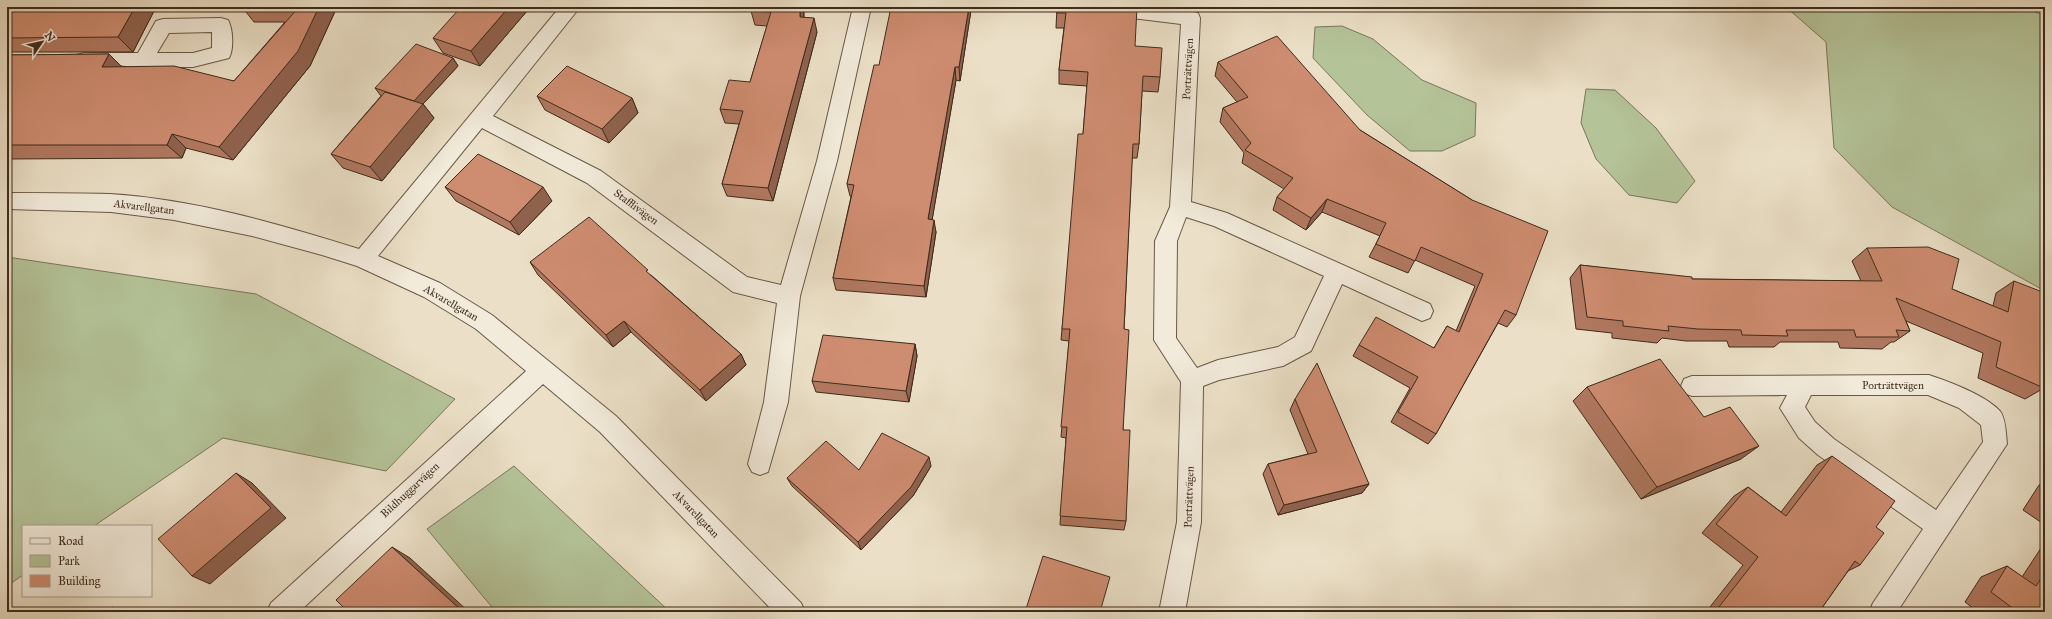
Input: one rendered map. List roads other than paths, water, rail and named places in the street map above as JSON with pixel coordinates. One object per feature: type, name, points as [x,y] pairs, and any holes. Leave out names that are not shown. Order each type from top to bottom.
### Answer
[{"type":"street","points":[[363,259],[571,7]]},
{"type":"street","points":[[760,464],[776,402],[789,296],[827,161],[862,7]]},
{"type":"street","name":"Porträttvägen","points":[[1106,8],[1191,18],[1180,207],[1166,241],[1165,340],[1192,380],[1189,522],[1172,612]]},
{"type":"street","points":[[68,60],[144,59]]},
{"type":"street","name":"Stafflivägen","points":[[480,118],[594,177],[741,284],[789,296]]},
{"type":"street","name":"Akvarellgatan","points":[[7,201],[111,203],[174,210],[252,227],[322,246],[363,259],[432,290],[484,322],[608,424],[792,612]]},
{"type":"street","points":[[1180,207],[1220,219],[1422,311]]},
{"type":"street","points":[[1192,380],[1218,370],[1284,356],[1303,344],[1337,272]]},
{"type":"street","name":"Bildhuggarvägen","points":[[280,612],[542,370]]},
{"type":"street","points":[[1804,385],[1792,408],[1807,430],[1826,447],[1939,526]]},
{"type":"street","name":"Porträttvägen","points":[[1692,386],[1929,385],[1967,401],[1992,419],[1995,444],[1882,612]]}]
